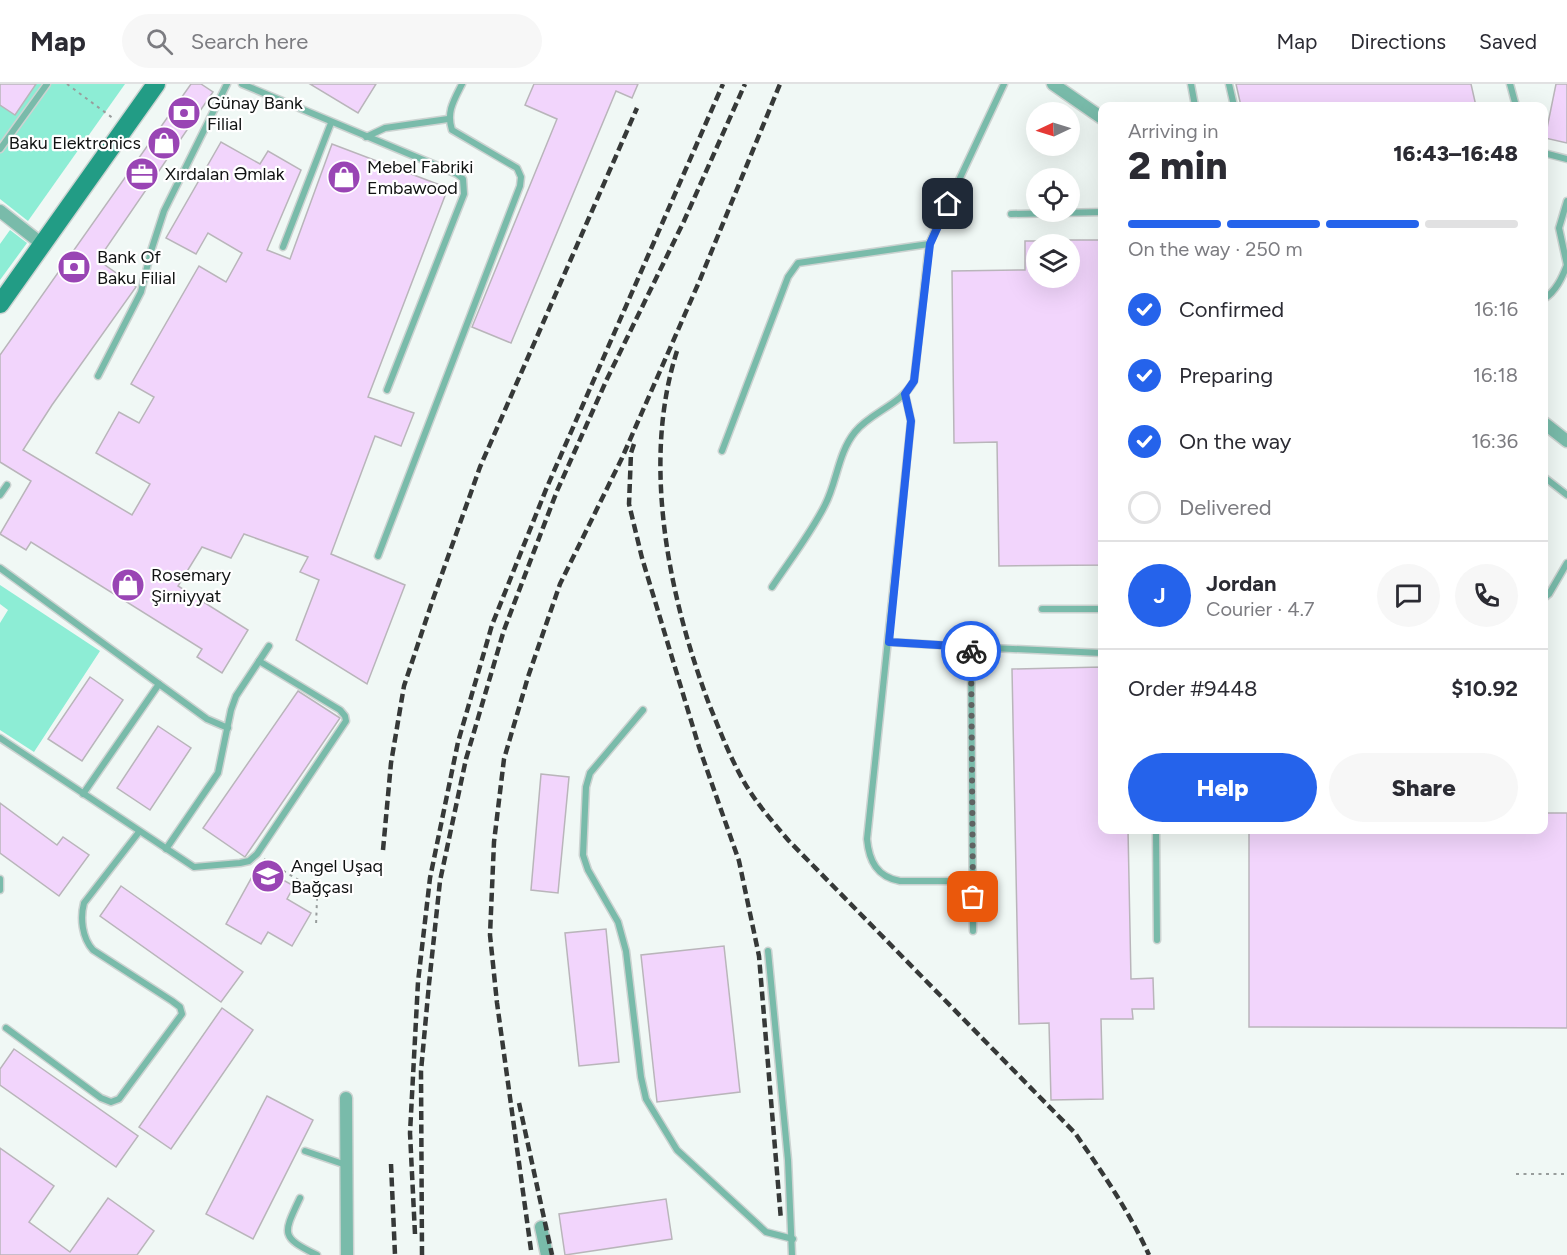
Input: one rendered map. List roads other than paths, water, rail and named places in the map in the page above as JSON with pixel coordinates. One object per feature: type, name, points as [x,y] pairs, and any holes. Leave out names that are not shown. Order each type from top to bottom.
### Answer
[{"type":"main road","points":[[0,304],[156,84]]},
{"type":"street","points":[[1053,84],[1098,115]]},
{"type":"street","points":[[1,215],[42,244]]},
{"type":"street","points":[[1548,426],[1567,441]]},
{"type":"street","points":[[346,1098],[347,1255]]},
{"type":"street","points":[[541,1227],[547,1255]]},
{"type":"lane","points":[[0,149],[47,84]]},
{"type":"lane","points":[[98,376],[141,292],[164,211],[227,84]]},
{"type":"lane","points":[[242,84],[457,174],[464,179],[465,186],[387,390]]},
{"type":"lane","points":[[378,556],[520,186],[521,177],[517,168],[458,136],[452,130],[448,119],[450,109],[462,84]]},
{"type":"lane","points":[[772,587],[825,506],[844,451],[855,432],[905,394],[914,381],[930,244],[1004,84]]},
{"type":"lane","points":[[1191,84],[1194,102]]},
{"type":"lane","points":[[1228,84],[1233,102]]},
{"type":"lane","points":[[1510,84],[1515,102]]},
{"type":"lane","points":[[366,137],[385,128],[448,119]]},
{"type":"lane","points":[[283,247],[331,123]]},
{"type":"lane","points":[[1548,154],[1567,159]]},
{"type":"lane","points":[[1548,296],[1563,277],[1567,265],[1559,228],[1567,201]]},
{"type":"lane","points":[[1011,214],[1098,212]]},
{"type":"lane","points":[[722,451],[788,277],[798,263],[930,244]]},
{"type":"lane","points":[[905,394],[911,421],[867,839],[869,855],[878,872],[888,879],[973,881]]},
{"type":"lane","points":[[1548,480],[1567,495]]},
{"type":"lane","points":[[0,495],[7,485]]},
{"type":"lane","points":[[1548,595],[1567,563]]},
{"type":"lane","points":[[0,568],[207,719],[228,728]]},
{"type":"lane","points":[[1042,609],[1098,609]]},
{"type":"lane","points":[[889,642],[1098,652]]},
{"type":"lane","points":[[166,849],[218,773],[236,696],[269,646]]},
{"type":"lane","points":[[971,647],[973,931]]},
{"type":"lane","points":[[0,738],[194,867],[249,861],[257,854],[346,721],[340,710],[259,661]]},
{"type":"lane","points":[[82,794],[159,684]]},
{"type":"lane","points":[[643,710],[590,773],[586,787],[583,855],[588,870],[618,922],[626,951],[641,1077],[646,1100],[677,1150],[766,1232],[793,1239]]},
{"type":"lane","points":[[6,1028],[101,1098],[111,1102],[119,1099],[182,1014],[180,1007],[172,1001],[87,944],[81,915],[84,903],[140,832]]},
{"type":"lane","points":[[1156,834],[1157,940]]},
{"type":"lane","points":[[0,879],[0,890]]},
{"type":"lane","points":[[768,951],[788,1160],[792,1255]]},
{"type":"lane","points":[[305,1151],[346,1165]]},
{"type":"lane","points":[[300,1198],[287,1226],[288,1234],[292,1243],[317,1255]]},
{"type":"railway","points":[[415,1234],[410,1133],[418,982],[430,878],[458,742],[492,625],[547,487],[723,84]]},
{"type":"railway","points":[[422,1255],[421,1071],[440,881],[466,759],[504,630],[557,491],[607,379],[684,221],[745,84]]},
{"type":"railway","points":[[531,1250],[497,1003],[490,935],[494,842],[504,759],[528,677],[560,584],[622,458],[699,282],[780,84]]},
{"type":"railway","points":[[383,850],[391,763],[404,686],[433,599],[480,467],[637,108]]},
{"type":"railway","points":[[677,351],[666,394],[661,438],[664,529],[682,619],[695,663],[709,704],[741,777],[789,841],[1075,1133],[1124,1207],[1149,1255]]},
{"type":"railway","points":[[634,444],[631,453],[629,504],[642,558],[699,747],[739,861],[759,956],[781,1220]]},
{"type":"railway","points":[[519,1103],[552,1255]]},
{"type":"railway","points":[[391,1164],[395,1255]]},
{"type":"place","name":"Günay Bank Filial","points":[[184,113]]},
{"type":"place","name":"Baku Elektronics","points":[[164,143]]},
{"type":"place","name":"Xırdalan Əmlak","points":[[142,174]]},
{"type":"place","name":"Mebel Fabriki Embawood","points":[[344,177]]},
{"type":"place","name":"Bank Of Baku Filial","points":[[74,267]]},
{"type":"place","name":"Rosemary Şirniyyat","points":[[128,585]]},
{"type":"place","name":"Angel Uşaq Bağçası","points":[[268,876]]}]
